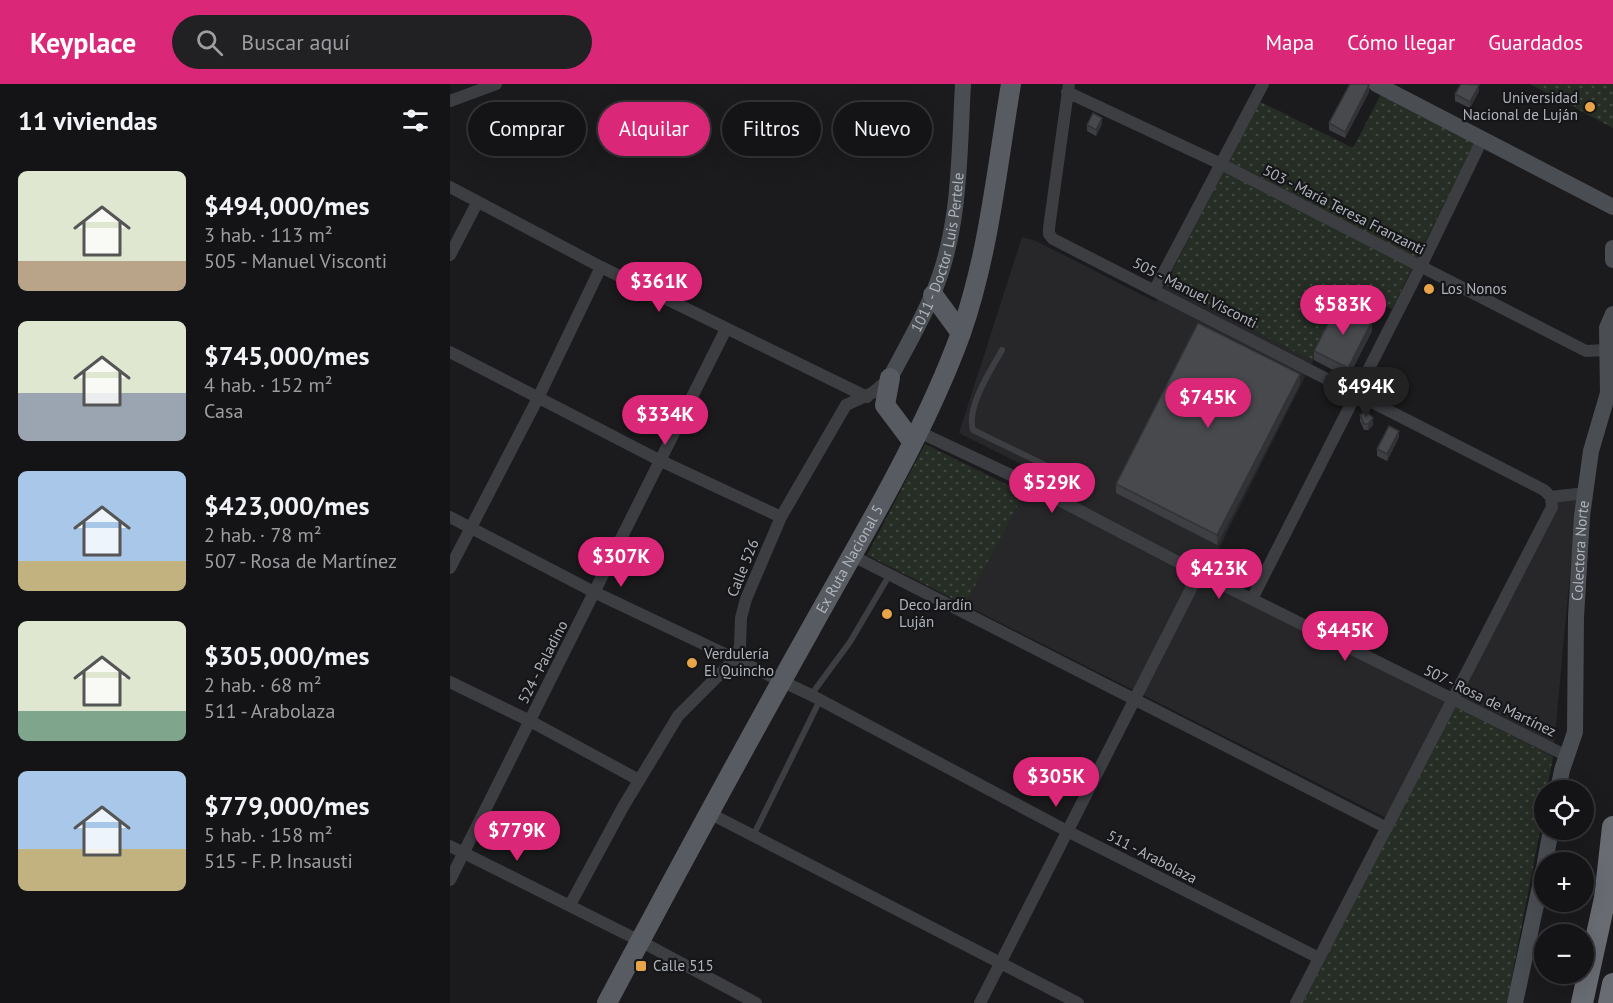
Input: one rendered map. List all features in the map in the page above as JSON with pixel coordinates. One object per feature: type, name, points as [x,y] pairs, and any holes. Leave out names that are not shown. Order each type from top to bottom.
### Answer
[{"type":"highway","points":[[1582,1003],[1605,898],[1613,827]]},
{"type":"highway","points":[[1609,1003],[1613,984]]},
{"type":"main road","name":"Ex Ruta Nacional 5","points":[[607,1003],[915,436],[961,333],[983,254],[1011,84]]},
{"type":"main road","points":[[933,295],[961,333]]},
{"type":"main road","points":[[890,378],[884,398],[885,405],[915,436]]},
{"type":"street","points":[[450,101],[496,84]]},
{"type":"street","name":"1011 - Doctor Luis Pertele","points":[[890,378],[933,295],[946,249],[955,207],[963,84]]},
{"type":"street","points":[[1155,289],[1263,84]]},
{"type":"street","points":[[1376,84],[1613,207]]},
{"type":"street","name":"503 - María Teresa Franzanti","points":[[1068,88],[1586,351],[1607,350]]},
{"type":"street","name":"505 - Manuel Visconti","points":[[1068,88],[1049,234],[1053,239],[1155,289],[1544,490],[1551,497]]},
{"type":"street","points":[[1252,599],[1421,266],[1483,138]]},
{"type":"street","points":[[450,187],[601,267],[885,405]]},
{"type":"street","points":[[450,255],[477,203]]},
{"type":"street","points":[[1613,248],[1613,260]]},
{"type":"street","points":[[450,568],[538,398],[601,267]]},
{"type":"street","name":"Colectora Norte","points":[[1561,780],[1575,732],[1576,618],[1585,493],[1591,451],[1608,393],[1607,328],[1613,314]]},
{"type":"street","name":"524 - Paladino","points":[[450,880],[596,593],[659,460],[726,329]]},
{"type":"street","points":[[450,352],[659,460],[781,517]]},
{"type":"street","name":"Calle 526","points":[[734,660],[740,646],[741,618],[746,599],[781,517],[846,405],[879,388],[890,378]]},
{"type":"street","name":"507 - Rosa de Martínez","points":[[915,436],[1041,491],[1199,573],[1567,756]]},
{"type":"street","points":[[1296,1003],[1552,507],[1551,497],[1585,493]]},
{"type":"street","name":"511 - Arabolaza","points":[[450,517],[596,593],[734,660],[782,680],[1068,831],[1319,958]]},
{"type":"street","points":[[851,555],[1135,697],[1387,828]]},
{"type":"street","points":[[980,1003],[1199,573]]},
{"type":"street","points":[[570,905],[639,780],[678,716],[734,660]]},
{"type":"street","points":[[450,682],[530,721],[639,780]]},
{"type":"street","points":[[710,813],[752,837],[1078,1003]]},
{"type":"street","points":[[450,846],[570,905],[756,1003]]},
{"type":"street","points":[[1515,1003],[1534,912]]},
{"type":"lane","points":[[1002,350],[982,387],[971,424],[977,434],[1049,467],[1051,473],[1041,491]]},
{"type":"lane","points":[[752,837],[815,697],[890,574]]},
{"type":"shaded area","name":"Universidad Nacional de Luján","points":[[1530,84],[1613,84],[1613,128]]},
{"type":"shaded area","points":[[1381,94],[1475,142],[1392,309],[1373,300],[1360,323],[1338,312],[1313,361],[1165,285],[1259,101],[1353,148]]},
{"type":"shaded area","points":[[1022,237],[1036,241],[1156,302],[1165,285],[1313,361],[1204,578],[1452,705],[1564,489],[1577,498],[1553,757],[1453,705],[1394,822],[965,605],[1035,471],[959,433]]},
{"type":"shaded area","points":[[925,444],[1024,493],[965,605],[867,555]]},
{"type":"shaded area","points":[[1453,705],[1553,757],[1549,780],[1534,780],[1534,840],[1538,840],[1536,852],[1534,852],[1534,862],[1507,1003],[1303,1003]]},
{"type":"building","points":[[1350,84],[1369,85],[1345,132],[1329,123]]},
{"type":"building","points":[[1461,84],[1479,85],[1470,102],[1455,94]]},
{"type":"building","points":[[1093,113],[1102,118],[1096,130],[1087,125]]},
{"type":"building","points":[[1338,304],[1372,321],[1348,368],[1314,351]]},
{"type":"building","points":[[1198,323],[1300,374],[1217,535],[1116,484]]},
{"type":"building","points":[[1366,411],[1373,418],[1368,424],[1364,424],[1360,415]]},
{"type":"building","points":[[1389,426],[1399,431],[1387,454],[1377,449]]},
{"type":"place","name":"Universidad Nacional de Luján","points":[[1590,107]]},
{"type":"place","name":"Los Nonos","points":[[1429,289]]},
{"type":"place","name":"Deco Jardín Luján","points":[[887,614]]},
{"type":"place","name":"Verdulería El Quincho","points":[[692,663]]},
{"type":"place","name":"Calle 515","points":[[641,966]]}]
